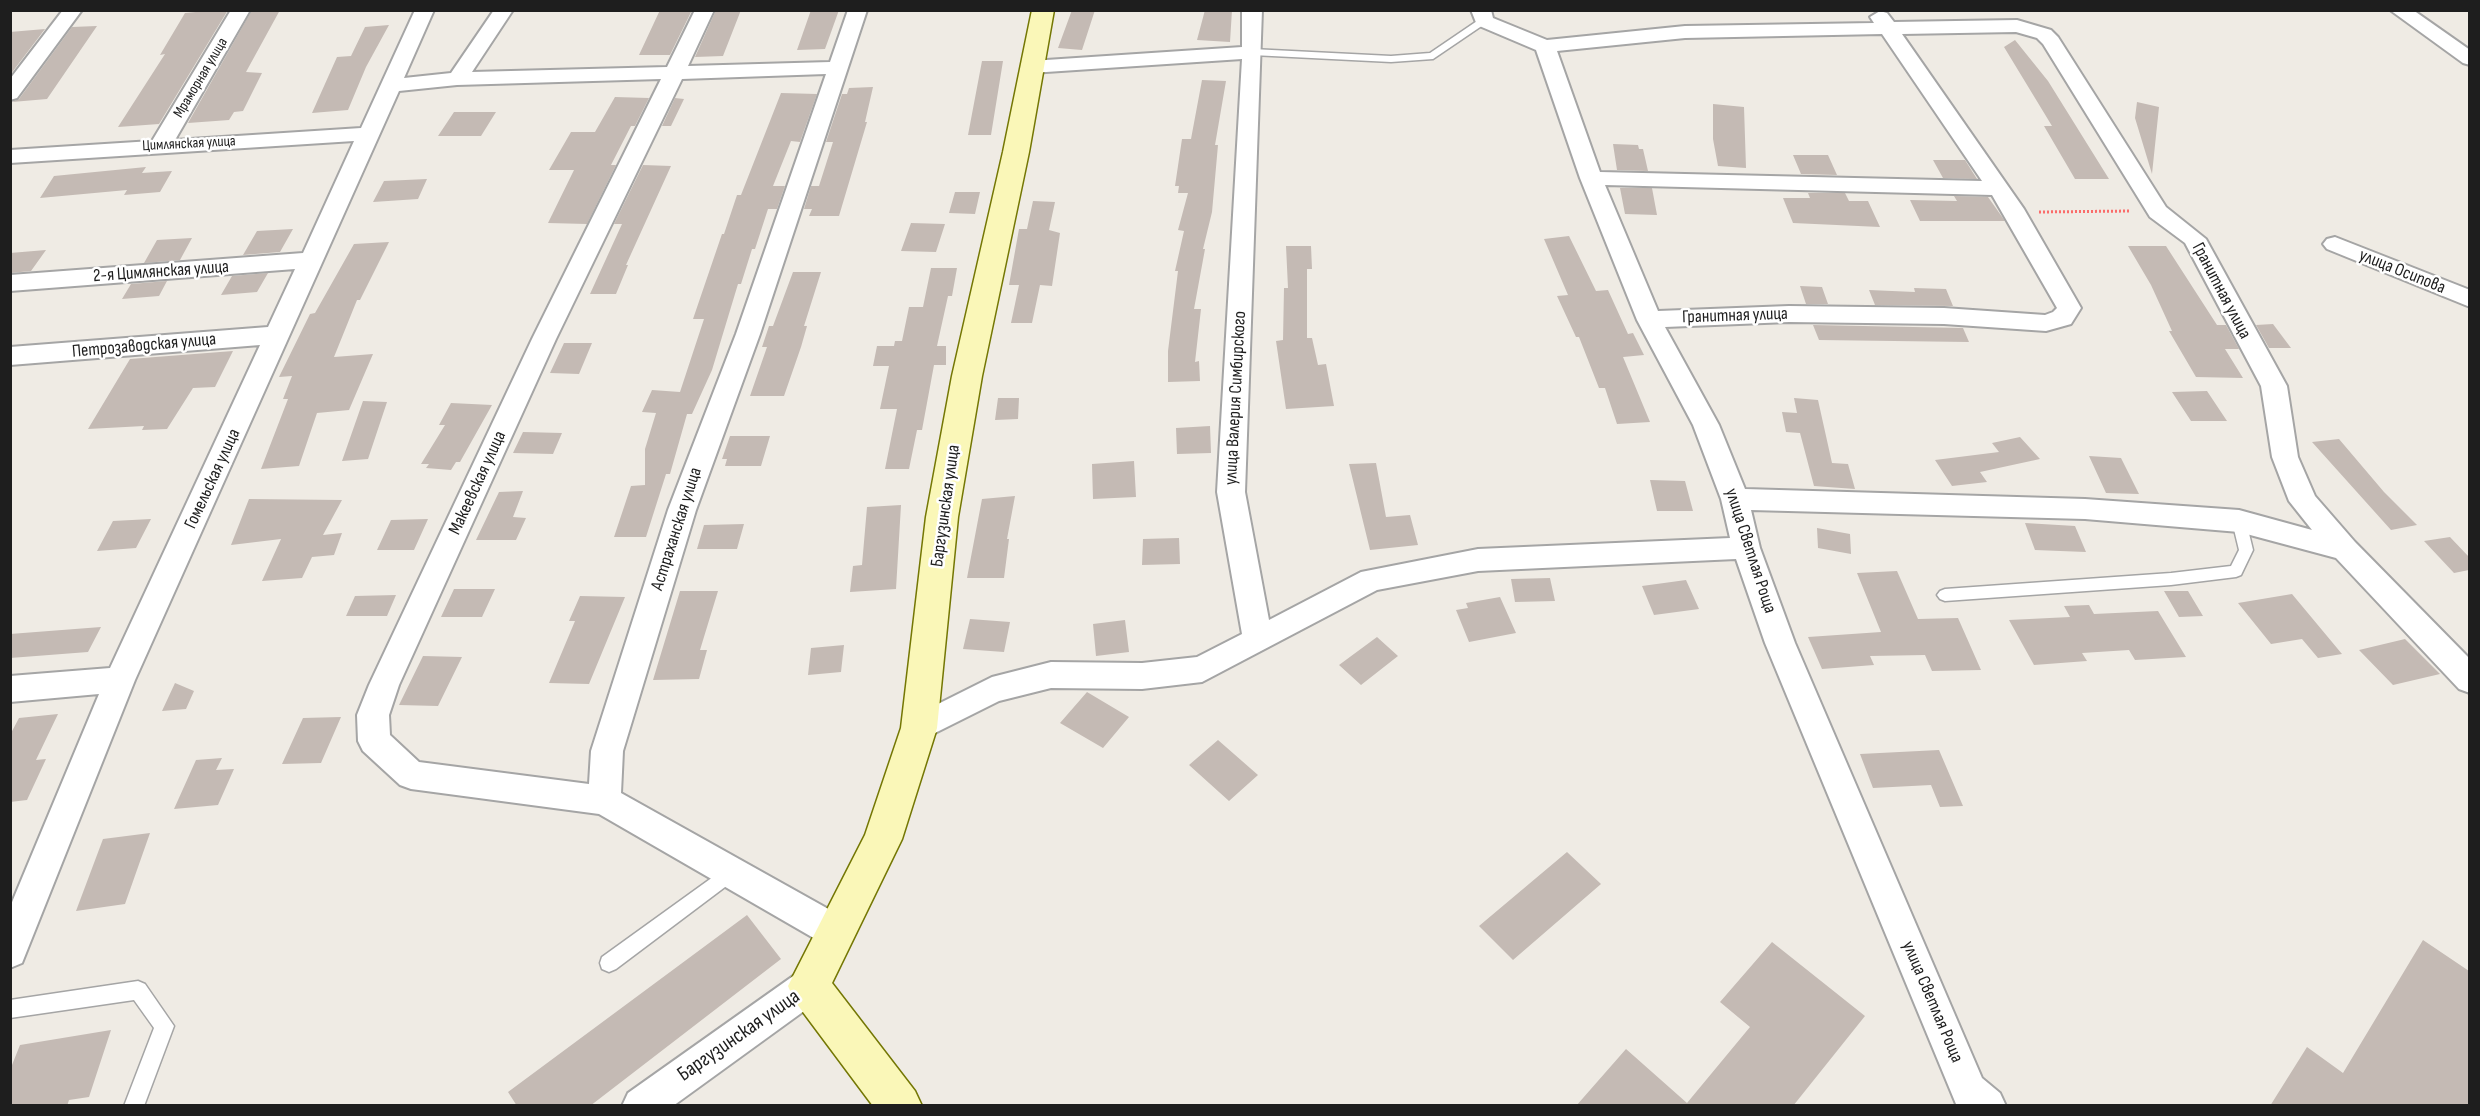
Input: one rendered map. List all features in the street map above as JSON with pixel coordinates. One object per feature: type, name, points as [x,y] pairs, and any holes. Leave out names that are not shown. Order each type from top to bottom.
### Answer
[{"type":"street","points":[[10,94],[73,10]]},
{"type":"street","name":"Мраморная улица","points":[[161,145],[241,10]]},
{"type":"street","name":"Гомельская улица","points":[[10,951],[120,680],[368,134],[393,85],[425,10]]},
{"type":"street","points":[[458,79],[504,10]]},
{"type":"street","name":"Макеевская улица","points":[[604,800],[411,775],[374,741],[374,715],[384,685],[544,339],[705,10]]},
{"type":"street","name":"Астраханская улица","points":[[604,800],[607,751],[682,510],[748,334],[858,10]]},
{"type":"street","name":"Баргузинская улица","points":[[640,1106],[809,986],[883,839],[919,728],[942,517],[967,376],[1042,10]]},
{"type":"street","name":"улица Валерия Симбирского","points":[[1251,10],[1252,52],[1231,492],[1258,639]]},
{"type":"street","points":[[2399,10],[2469,60]]},
{"type":"street","points":[[1482,16],[1545,46]]},
{"type":"street","name":"Гранитная улица","points":[[1545,46],[1680,21],[1882,20],[2017,26],[2044,34],[2051,41],[2158,212],[2194,239],[2274,386],[2285,457],[2304,501],[2345,550],[2469,680]]},
{"type":"street","name":"Гранитная улица","points":[[1649,320],[1789,314],[1944,316],[2046,323],[2062,318],[2069,308],[2013,209],[1996,188],[1882,20]]},
{"type":"street","name":"улица Светлая Роща","points":[[1545,46],[1591,178],[1649,320],[1706,425],[1735,499],[1746,548],[1780,642],[1978,1098]]},
{"type":"street","points":[[1031,67],[1252,52]]},
{"type":"street","points":[[393,85],[458,79],[838,68]]},
{"type":"street","name":"Цимлянская улица","points":[[10,157],[161,145],[368,134]]},
{"type":"street","points":[[1591,178],[1996,188]]},
{"type":"street","name":"улица Осипова","points":[[2335,244],[2469,299]]},
{"type":"street","name":"2-я Цимлянская улица","points":[[10,283],[312,260]]},
{"type":"street","name":"Петрозаводская улица","points":[[10,357],[277,335]]},
{"type":"street","points":[[1735,499],[2085,509],[2239,521],[2345,550]]},
{"type":"street","points":[[919,728],[992,690],[1052,675],[1142,676],[1202,669],[1371,580],[1467,562],[1746,548]]},
{"type":"street","points":[[10,689],[120,680]]},
{"type":"street","points":[[604,800],[836,932]]},
{"type":"street","name":"Баргузинская улица","points":[[809,986],[900,1106]]},
{"type":"lane","points":[[1252,52],[1391,59],[1433,56],[1482,16]]},
{"type":"lane","points":[[1945,595],[2171,579],[2236,571],[2246,550],[2239,521]]},
{"type":"lane","points":[[609,963],[731,872]]},
{"type":"lane","points":[[10,1009],[138,990],[164,1026],[134,1106]]},
{"type":"path","points":[[2013,209],[2049,213],[2158,212]]},
{"type":"building","points":[[228,10],[159,124],[118,127],[165,54],[160,55],[185,13]]},
{"type":"building","points":[[252,10],[280,10],[246,72],[262,73],[243,111],[234,112],[229,120],[188,123]]},
{"type":"building","points":[[660,10],[692,10],[670,55],[639,55]]},
{"type":"building","points":[[716,10],[741,10],[723,56],[695,57]]},
{"type":"building","points":[[811,10],[839,10],[825,49],[797,50]]},
{"type":"building","points":[[1072,10],[1095,10],[1082,50],[1058,48]]},
{"type":"building","points":[[1205,10],[1232,10],[1230,42],[1197,40]]},
{"type":"building","points":[[389,25],[366,67],[348,110],[312,113],[337,57],[351,56],[365,27]]},
{"type":"building","points":[[97,26],[47,99],[12,102],[19,99],[72,27]]},
{"type":"building","points":[[45,29],[10,75],[10,32]]},
{"type":"building","points":[[2015,40],[2048,81],[2109,179],[2075,179],[2044,126],[2052,126],[2004,47]]},
{"type":"building","points":[[982,61],[1003,61],[991,135],[968,135]]},
{"type":"building","points":[[1202,80],[1226,81],[1215,145],[1218,145],[1212,212],[1203,249],[1205,249],[1194,309],[1201,309],[1195,362],[1199,361],[1200,381],[1168,382],[1168,351],[1178,271],[1175,271],[1184,231],[1178,230],[1188,193],[1178,193],[1179,186],[1175,186],[1182,139],[1191,139]]},
{"type":"building","points":[[873,87],[865,122],[867,122],[839,216],[809,216],[812,209],[804,209],[811,186],[819,186],[833,142],[826,142],[842,94],[847,94],[849,88]]},
{"type":"building","points":[[781,93],[817,94],[800,142],[791,141],[773,186],[785,186],[777,209],[768,209],[741,284],[738,284],[712,370],[692,414],[687,414],[670,474],[666,474],[646,537],[614,537],[631,486],[645,485],[645,449],[656,413],[642,412],[652,390],[680,392],[704,319],[693,319],[737,195],[741,195]]},
{"type":"building","points":[[615,97],[649,98],[635,126],[631,126],[611,165],[616,165],[587,224],[548,223],[574,170],[549,170],[571,132],[595,132]]},
{"type":"building","points":[[675,98],[684,99],[671,126],[662,126]]},
{"type":"building","points":[[2137,102],[2159,107],[2152,174],[2135,118]]},
{"type":"building","points":[[1713,104],[1744,107],[1746,168],[1718,166],[1713,139]]},
{"type":"building","points":[[454,112],[496,112],[481,136],[438,136]]},
{"type":"building","points":[[1613,144],[1638,145],[1639,149],[1643,149],[1648,171],[1617,170]]},
{"type":"building","points":[[1793,155],[1828,155],[1837,175],[1801,174]]},
{"type":"building","points":[[1933,160],[1965,160],[1977,179],[1943,178]]},
{"type":"building","points":[[643,165],[671,166],[626,265],[628,265],[616,294],[590,294],[622,224],[614,224]]},
{"type":"building","points":[[146,167],[142,173],[172,171],[160,192],[124,195],[127,190],[40,198],[54,176]]},
{"type":"building","points":[[427,179],[418,199],[373,202],[384,181]]},
{"type":"building","points":[[1620,188],[1652,188],[1657,215],[1625,214]]},
{"type":"building","points":[[955,192],[980,192],[975,214],[949,213]]},
{"type":"building","points":[[1808,193],[1845,193],[1849,201],[1868,201],[1880,227],[1793,223],[1783,198],[1810,198]]},
{"type":"building","points":[[1954,196],[1988,197],[2005,221],[1920,221],[1910,200],[1957,201]]},
{"type":"building","points":[[1033,201],[1055,202],[1049,230],[1060,233],[1052,286],[1040,285],[1032,323],[1011,323],[1019,285],[1009,285],[1019,229],[1027,229]]},
{"type":"building","points":[[911,223],[945,224],[936,252],[901,251]]},
{"type":"building","points":[[293,229],[280,252],[243,255],[257,231]]},
{"type":"building","points":[[1569,236],[1596,291],[1608,290],[1628,334],[1633,333],[1644,355],[1623,357],[1650,422],[1617,424],[1605,388],[1599,388],[1579,337],[1576,337],[1557,296],[1568,295],[1544,239]]},
{"type":"building","points":[[192,238],[180,260],[144,263],[157,240]]},
{"type":"building","points":[[389,242],[360,300],[357,300],[334,357],[373,354],[349,410],[317,413],[299,466],[261,469],[288,399],[283,399],[292,376],[279,377],[310,314],[315,313],[354,244]]},
{"type":"building","points":[[1286,246],[1311,246],[1312,269],[1307,269],[1307,338],[1312,338],[1318,365],[1326,364],[1334,406],[1286,409],[1276,341],[1283,340],[1284,288],[1288,288]]},
{"type":"building","points":[[2128,246],[2166,246],[2217,325],[2226,325],[2239,349],[2225,349],[2243,378],[2196,377],[2169,331],[2172,331],[2151,285]]},
{"type":"building","points":[[46,250],[31,271],[10,273],[10,253]]},
{"type":"building","points":[[931,268],[957,268],[952,296],[948,296],[937,346],[946,346],[946,365],[934,365],[922,430],[917,430],[909,469],[885,469],[897,409],[880,409],[889,366],[873,366],[877,346],[894,346],[895,341],[902,341],[909,307],[923,307]]},
{"type":"building","points":[[793,272],[821,272],[804,326],[807,326],[801,347],[784,396],[750,396],[767,347],[762,347],[769,326],[773,326]]},
{"type":"building","points":[[268,273],[257,292],[221,295],[232,276]]},
{"type":"building","points":[[167,281],[159,296],[122,299],[131,284]]},
{"type":"building","points":[[1800,286],[1822,287],[1828,304],[1806,304]]},
{"type":"building","points":[[1914,288],[1946,289],[1953,306],[1875,305],[1869,290],[1915,292]]},
{"type":"building","points":[[2273,324],[2291,348],[2269,348],[2256,325]]},
{"type":"building","points":[[1813,325],[1963,328],[1969,342],[1819,340]]},
{"type":"building","points":[[564,343],[592,343],[579,374],[550,373]]},
{"type":"building","points":[[233,351],[215,387],[193,388],[167,429],[142,430],[144,426],[88,429],[130,359]]},
{"type":"building","points":[[2207,391],[2227,421],[2191,421],[2172,392]]},
{"type":"building","points":[[998,398],[1019,398],[1018,419],[995,420]]},
{"type":"building","points":[[1794,398],[1818,400],[1832,463],[1848,464],[1855,489],[1814,486],[1800,433],[1786,432],[1782,412],[1797,413]]},
{"type":"building","points":[[363,401],[387,402],[368,459],[342,461]]},
{"type":"building","points":[[451,403],[492,405],[460,462],[456,462],[451,470],[426,468],[429,464],[421,464],[445,425],[439,425]]},
{"type":"building","points":[[1210,426],[1211,453],[1177,454],[1176,428]]},
{"type":"building","points":[[523,432],[562,433],[553,454],[513,453]]},
{"type":"building","points":[[730,436],[770,436],[761,466],[725,466],[727,459],[722,459]]},
{"type":"building","points":[[2020,437],[2040,459],[1980,472],[1987,482],[1952,486],[1935,460],[1999,452],[1992,443]]},
{"type":"building","points":[[2339,439],[2384,492],[2417,525],[2391,530],[2312,442]]},
{"type":"building","points":[[2089,456],[2121,458],[2139,494],[2106,493]]},
{"type":"building","points":[[1134,461],[1136,497],[1093,499],[1092,464]]},
{"type":"building","points":[[1376,463],[1386,517],[1410,515],[1418,545],[1370,550],[1349,464]]},
{"type":"building","points":[[1650,480],[1685,481],[1693,511],[1657,511]]},
{"type":"building","points":[[523,491],[513,517],[526,518],[516,540],[476,540],[499,492]]},
{"type":"building","points":[[1015,496],[1007,539],[1009,539],[1004,578],[967,578],[982,499]]},
{"type":"building","points":[[249,499],[342,500],[323,535],[342,533],[334,555],[312,557],[302,578],[262,581],[281,539],[231,545]]},
{"type":"building","points":[[901,505],[896,589],[850,592],[853,566],[862,565],[867,507]]},
{"type":"building","points":[[151,519],[136,548],[97,551],[113,521]]},
{"type":"building","points":[[428,519],[414,550],[377,550],[391,520]]},
{"type":"building","points":[[2025,523],[2075,526],[2086,552],[2035,550]]},
{"type":"building","points":[[744,524],[737,549],[697,549],[704,525]]},
{"type":"building","points":[[1817,528],[1850,534],[1851,554],[1818,548]]},
{"type":"building","points":[[2450,537],[2469,557],[2469,570],[2454,573],[2424,541]]},
{"type":"building","points":[[1179,538],[1180,564],[1142,565],[1143,539]]},
{"type":"building","points":[[1897,571],[1918,619],[1958,618],[1981,670],[1932,671],[1925,655],[1870,656],[1874,665],[1822,669],[1808,637],[1881,632],[1857,573]]},
{"type":"building","points":[[1550,578],[1555,601],[1515,602],[1511,579]]},
{"type":"building","points":[[1686,580],[1699,609],[1654,615],[1642,586]]},
{"type":"building","points":[[454,589],[495,589],[482,617],[441,617]]},
{"type":"building","points":[[680,591],[718,591],[700,650],[707,650],[699,679],[653,680]]},
{"type":"building","points":[[2164,591],[2188,591],[2203,616],[2179,617]]},
{"type":"building","points":[[2292,594],[2342,654],[2318,658],[2302,639],[2271,644],[2238,603]]},
{"type":"building","points":[[396,595],[387,616],[346,616],[355,596]]},
{"type":"building","points":[[580,596],[625,597],[589,684],[549,683],[575,621],[569,621]]},
{"type":"building","points":[[1500,597],[1516,633],[1469,642],[1456,610],[1468,608],[1466,603]]},
{"type":"building","points":[[2089,605],[2094,614],[2158,611],[2186,657],[2135,660],[2129,650],[2082,653],[2087,661],[2034,665],[2009,620],[2070,617],[2064,606]]},
{"type":"building","points":[[970,619],[1010,622],[1004,652],[963,649]]},
{"type":"building","points":[[1125,620],[1129,652],[1096,656],[1093,624]]},
{"type":"building","points":[[101,627],[88,652],[10,658],[10,634]]},
{"type":"building","points":[[1377,637],[1398,656],[1361,685],[1339,665]]},
{"type":"building","points":[[2405,639],[2440,674],[2393,685],[2359,650]]},
{"type":"building","points":[[844,645],[841,672],[808,675],[811,648]]},
{"type":"building","points":[[423,656],[462,657],[438,706],[399,705]]},
{"type":"building","points":[[175,683],[194,691],[186,709],[162,711]]},
{"type":"building","points":[[1087,692],[1129,717],[1103,748],[1060,723]]},
{"type":"building","points":[[58,714],[36,760],[46,759],[27,800],[10,802],[10,735],[19,718]]},
{"type":"building","points":[[341,717],[321,763],[282,764],[303,718]]},
{"type":"building","points":[[1218,740],[1258,775],[1229,801],[1189,765]]},
{"type":"building","points":[[1939,750],[1963,806],[1940,807],[1931,785],[1873,788],[1860,754]]},
{"type":"building","points":[[222,758],[216,770],[234,769],[218,805],[174,809],[196,760]]},
{"type":"building","points":[[150,833],[125,904],[76,911],[103,839]]},
{"type":"building","points":[[1567,852],[1601,884],[1513,960],[1479,926]]},
{"type":"building","points":[[747,915],[781,959],[590,1106],[517,1106],[508,1092]]},
{"type":"building","points":[[2423,940],[2469,971],[2469,1106],[2270,1106],[2307,1047],[2343,1073]]},
{"type":"building","points":[[1772,942],[1865,1016],[1793,1106],[1576,1106],[1626,1049],[1687,1103],[1750,1027],[1720,1002]]},
{"type":"building","points":[[111,1030],[89,1097],[69,1100],[67,1106],[10,1106],[10,1070],[20,1045]]}]
